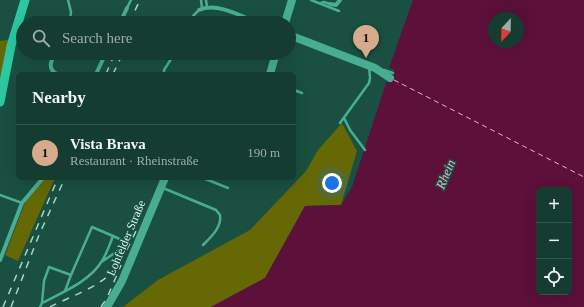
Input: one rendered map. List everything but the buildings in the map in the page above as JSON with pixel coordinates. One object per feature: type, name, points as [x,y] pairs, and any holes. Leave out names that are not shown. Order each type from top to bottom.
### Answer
[{"type":"main road","points":[[20,16],[25,0]]},
{"type":"main road","points":[[0,102],[11,46],[16,30]]},
{"type":"street","points":[[287,16],[291,0]]},
{"type":"street","points":[[330,4],[336,5],[340,0]]},
{"type":"street","points":[[123,16],[127,8]]},
{"type":"street","points":[[202,8],[221,9],[240,16]]},
{"type":"street","points":[[296,38],[392,75]]},
{"type":"street","points":[[52,60],[50,66],[54,72]]},
{"type":"street","points":[[97,72],[103,60]]},
{"type":"street","points":[[271,72],[274,60]]},
{"type":"street","points":[[0,260],[22,203],[40,180]]},
{"type":"street","name":"Lohfelder Straße","points":[[107,307],[122,281],[164,180]]},
{"type":"lane","points":[[68,0],[71,16]]},
{"type":"lane","points":[[127,8],[130,0]]},
{"type":"lane","points":[[201,0],[202,8]]},
{"type":"lane","points":[[193,16],[202,8],[206,0]]},
{"type":"lane","points":[[311,0],[338,11]]},
{"type":"lane","points":[[320,3],[324,2],[330,4]]},
{"type":"lane","points":[[164,72],[170,60]]},
{"type":"lane","points":[[340,123],[369,83],[372,66]]},
{"type":"lane","points":[[296,91],[302,93]]},
{"type":"lane","points":[[344,118],[350,130],[365,150]]},
{"type":"lane","points":[[208,180],[228,188]]},
{"type":"lane","points":[[161,187],[216,210],[220,215],[221,219],[217,229],[203,245]]},
{"type":"lane","points":[[0,195],[22,203]]},
{"type":"lane","points":[[42,303],[64,292],[88,276],[103,260],[126,245],[124,241],[92,227],[64,292]]},
{"type":"lane","points":[[103,260],[113,236]]},
{"type":"lane","points":[[40,307],[42,303],[44,281],[49,267],[71,275]]},
{"type":"shaded area","points":[[8,40],[0,81],[0,41]]},
{"type":"shaded area","points":[[342,123],[357,151],[341,205],[305,206],[265,278],[211,307],[123,307],[158,280],[250,230],[306,171],[318,150]]},
{"type":"shaded area","points":[[42,180],[54,180],[18,261],[5,255],[25,203]]},
{"type":"water","name":"Rhein","points":[[413,0],[584,0],[584,307],[211,307],[265,278],[305,206],[341,205],[352,187],[387,80],[392,76],[394,69],[389,68]]},
{"type":"ferry route","points":[[394,80],[584,177]]},
{"type":"railway","points":[[132,16],[140,0]]},
{"type":"railway","points":[[107,72],[112,60]]},
{"type":"railway","points":[[114,72],[120,60]]},
{"type":"railway","points":[[3,307],[57,180]]},
{"type":"railway","points":[[11,307],[39,235],[64,180]]},
{"type":"railway","points":[[50,307],[92,287],[108,276],[121,260],[138,227]]},
{"type":"railway","points":[[101,307],[107,298],[121,265]]},
{"type":"place","name":"Vista Brava","points":[[366,58]]}]
